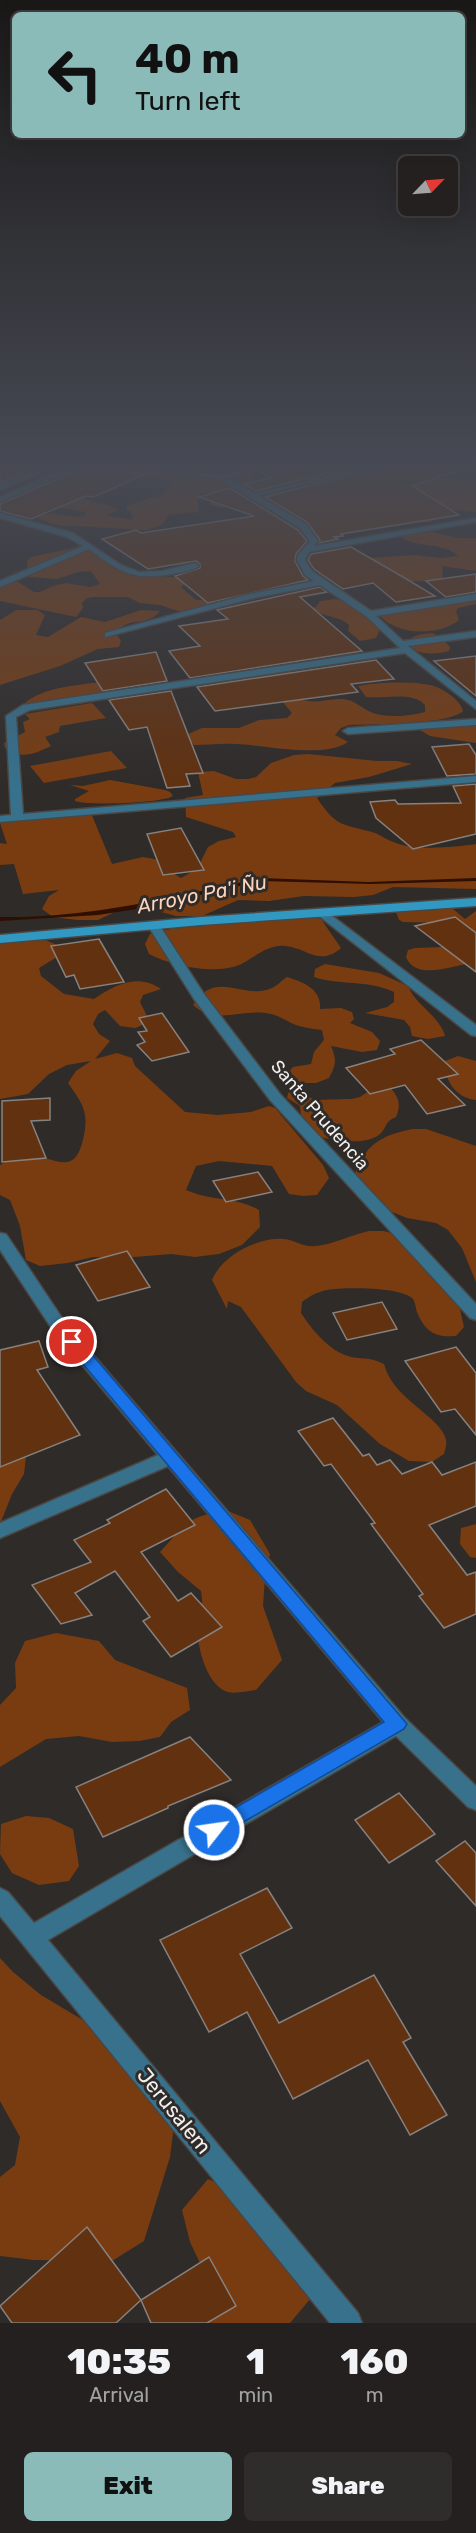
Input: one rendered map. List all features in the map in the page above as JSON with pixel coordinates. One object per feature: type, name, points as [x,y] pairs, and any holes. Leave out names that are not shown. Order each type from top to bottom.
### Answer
[{"type":"main road","points":[[0,939],[476,902]]},
{"type":"street","points":[[0,584],[32,570]]},
{"type":"street","points":[[127,570],[140,576],[171,570]]},
{"type":"street","points":[[308,570],[320,582],[369,614],[404,647],[476,706]]},
{"type":"street","points":[[108,635],[253,596],[320,582]]},
{"type":"street","points":[[369,614],[476,597]]},
{"type":"street","points":[[17,816],[11,716],[27,707],[404,647],[476,633]]},
{"type":"street","points":[[348,731],[476,722]]},
{"type":"street","points":[[0,819],[476,779]]},
{"type":"street","points":[[323,913],[476,1032]]},
{"type":"street","name":"Santa Prudencia","points":[[154,926],[199,996],[275,1097],[476,1314]]},
{"type":"street","points":[[0,1238],[58,1325],[398,1724],[476,1800]]},
{"type":"street","points":[[0,1531],[171,1457]]},
{"type":"street","points":[[31,1937],[398,1724]]},
{"type":"street","name":"Jerusalem","points":[[0,1899],[348,2323]]},
{"type":"shaded area","points":[[28,570],[128,570],[147,576],[177,577],[186,584],[182,588],[196,600],[209,600],[216,604],[181,612],[160,605],[140,603],[128,597],[93,597],[87,598],[82,603],[83,608],[76,617],[0,601],[0,582],[18,582],[34,592],[66,583],[90,587],[100,584],[91,571],[78,572],[57,579],[29,577]]},
{"type":"shaded area","points":[[370,570],[442,570],[443,577],[437,581],[382,582]]},
{"type":"shaded area","points":[[476,596],[476,604],[458,608],[456,611],[459,620],[440,629],[406,630],[386,622],[379,615],[380,610],[389,607],[410,608]]},
{"type":"shaded area","points":[[335,599],[354,606],[372,619],[380,629],[376,638],[360,641],[348,631],[349,625],[345,622],[312,608],[316,607],[320,601]]},
{"type":"shaded area","points":[[16,610],[37,610],[45,615],[36,635],[48,637],[81,617],[105,622],[141,610],[160,611],[149,619],[127,624],[121,628],[116,633],[121,641],[119,647],[98,649],[60,666],[0,685],[0,620]]},
{"type":"shaded area","points":[[432,633],[441,637],[450,647],[449,651],[427,653],[416,651],[407,645],[413,637]]},
{"type":"shaded area","points":[[284,672],[305,672],[301,699],[306,701],[347,700],[373,713],[385,716],[425,712],[425,705],[413,698],[366,697],[358,686],[414,683],[434,686],[445,691],[455,698],[463,711],[455,716],[427,721],[349,725],[341,728],[335,735],[348,742],[324,750],[294,750],[231,744],[194,745],[186,738],[188,734],[202,728],[239,728],[259,720],[287,718],[292,713],[282,701],[213,686],[222,681]]},
{"type":"shaded area","points":[[106,681],[118,686],[98,694],[95,697],[99,701],[62,706],[25,703],[53,689]]},
{"type":"shaded area","points":[[92,703],[106,718],[60,726],[59,732],[45,737],[51,746],[33,753],[16,754],[5,748],[4,743],[25,732],[23,722],[30,719],[25,714]]},
{"type":"shaded area","points":[[435,721],[476,723],[476,743],[430,736],[415,727],[420,723]]},
{"type":"shaded area","points":[[111,751],[127,768],[44,783],[30,766]]},
{"type":"shaded area","points":[[308,754],[412,764],[369,777],[335,783],[317,798],[336,820],[404,845],[436,848],[476,844],[476,889],[393,887],[373,895],[354,897],[304,896],[269,901],[238,900],[202,916],[176,916],[146,908],[119,910],[98,920],[78,920],[53,917],[42,909],[49,896],[59,890],[23,894],[14,864],[0,865],[0,843],[7,844],[0,823],[91,813],[112,864],[143,857],[160,860],[165,868],[181,878],[197,869],[208,847],[219,841],[236,837],[233,832],[186,817],[185,798],[203,795],[198,772],[214,771],[236,779],[248,779],[256,777],[271,763],[294,755]]},
{"type":"shaded area","points":[[110,780],[165,790],[173,796],[125,803],[75,801],[89,791],[70,785],[83,786]]},
{"type":"shaded area","points":[[446,907],[453,909],[465,919],[476,911],[476,963],[438,970],[419,969],[411,965],[406,957],[408,950],[443,947],[451,923],[403,922],[399,920],[396,912]]},
{"type":"shaded area","points":[[309,915],[321,919],[341,948],[326,956],[320,956],[293,947],[279,946],[267,949],[239,965],[206,969],[193,968],[158,958],[149,954],[145,944],[150,934],[171,929]]},
{"type":"shaded area","points":[[36,936],[57,945],[62,954],[39,968],[41,976],[64,994],[94,999],[118,985],[135,981],[152,984],[161,989],[143,995],[140,1002],[150,1022],[135,1028],[120,1026],[105,1010],[98,1014],[93,1024],[99,1034],[110,1041],[95,1059],[117,1053],[132,1058],[135,1066],[185,1112],[218,1115],[251,1112],[269,1106],[275,1108],[323,1165],[329,1178],[317,1195],[289,1194],[272,1166],[219,1161],[196,1166],[186,1190],[242,1203],[259,1210],[260,1227],[242,1245],[219,1254],[195,1257],[171,1254],[123,1258],[93,1257],[40,1266],[26,1260],[20,1226],[10,1200],[0,1195],[0,1165],[22,1155],[62,1162],[69,1162],[75,1158],[84,1135],[85,1113],[68,1083],[76,1071],[91,1061],[67,1065],[49,1074],[28,1094],[0,1099],[0,940]]},
{"type":"shaded area","points":[[325,964],[379,973],[408,986],[416,999],[438,1022],[445,1036],[428,1039],[412,1036],[410,1027],[404,1020],[365,1013],[387,1007],[394,1002],[394,992],[373,985],[314,977],[315,969]]},
{"type":"shaded area","points":[[287,977],[315,991],[320,1002],[320,1009],[341,1008],[352,1012],[354,1019],[350,1023],[372,1032],[380,1041],[377,1050],[362,1052],[331,1046],[335,1062],[329,1078],[316,1083],[297,1083],[287,1074],[293,1067],[311,1064],[314,1052],[324,1040],[322,1030],[299,1026],[270,1014],[219,1016],[201,1011],[193,1005],[202,994],[211,989],[220,987],[261,991],[274,987]]},
{"type":"shaded area","points":[[458,1056],[476,1061],[476,1100],[457,1092],[449,1082],[445,1061]]},
{"type":"shaded area","points":[[378,1085],[389,1086],[395,1093],[399,1104],[398,1112],[381,1133],[365,1140],[343,1141],[303,1133],[298,1123],[301,1115],[300,1106],[287,1098],[289,1090],[298,1088],[314,1100],[351,1099],[360,1097]]},
{"type":"shaded area","points":[[413,1129],[426,1129],[476,1146],[476,1282],[462,1248],[448,1230],[436,1223],[407,1218],[370,1203],[354,1177],[363,1157],[375,1143],[383,1138]]},
{"type":"shaded area","points":[[369,1231],[384,1231],[397,1235],[459,1305],[464,1327],[456,1336],[437,1335],[424,1324],[413,1299],[398,1292],[386,1290],[359,1288],[327,1290],[302,1302],[301,1313],[316,1333],[336,1350],[351,1357],[370,1359],[384,1364],[397,1388],[442,1431],[446,1442],[444,1454],[432,1462],[409,1461],[380,1444],[337,1405],[306,1391],[296,1382],[241,1307],[228,1301],[227,1309],[212,1280],[224,1263],[242,1249],[264,1241],[284,1239],[307,1246],[316,1246]]},
{"type":"shaded area","points":[[0,1445],[26,1456],[24,1474],[12,1494],[0,1524]]},
{"type":"shaded area","points":[[230,1512],[250,1520],[270,1554],[263,1606],[282,1660],[256,1690],[234,1693],[221,1689],[214,1682],[204,1664],[198,1635],[202,1606],[201,1591],[178,1572],[160,1552],[189,1522],[205,1515]]},
{"type":"shaded area","points":[[476,1524],[476,1558],[470,1557],[460,1544],[461,1528]]},
{"type":"shaded area","points":[[56,1633],[99,1641],[115,1660],[187,1688],[190,1710],[171,1722],[160,1737],[139,1741],[112,1742],[79,1736],[46,1739],[0,1767],[0,1705],[16,1688],[15,1663],[25,1641]]},
{"type":"shaded area","points":[[26,1816],[49,1818],[73,1829],[79,1866],[69,1881],[39,1885],[12,1873],[0,1854],[1,1824]]},
{"type":"shaded area","points":[[0,1958],[41,1995],[113,2038],[176,2110],[170,2157],[144,2241],[112,2261],[34,2260],[0,2256],[0,2177],[15,2165],[20,2137],[0,2101]]},
{"type":"shaded area","points":[[208,2179],[235,2191],[316,2292],[290,2323],[202,2323],[207,2278],[190,2242],[182,2210]]},
{"type":"water","name":"Arroyo Pa'i Ñu","points":[[260,878],[368,882],[476,878],[476,881],[371,884],[261,881],[143,908],[98,915],[0,921],[0,917],[67,914],[132,905]]},
{"type":"building","points":[[192,570],[300,570],[308,580],[208,603],[175,576]]},
{"type":"building","points":[[316,570],[391,570],[435,596],[396,602],[373,583],[343,589]]},
{"type":"building","points":[[476,574],[476,592],[446,597],[426,581]]},
{"type":"building","points":[[320,587],[327,592],[300,597],[362,651],[190,678],[169,651],[200,646],[179,626],[228,619],[217,610]]},
{"type":"building","points":[[156,652],[167,681],[103,691],[85,663]]},
{"type":"building","points":[[476,656],[476,696],[434,661]]},
{"type":"building","points":[[376,660],[394,679],[351,684],[358,692],[215,711],[197,687]]},
{"type":"building","points":[[171,691],[203,773],[186,774],[190,786],[167,788],[147,727],[129,730],[109,700]]},
{"type":"building","points":[[469,744],[476,755],[476,774],[447,776],[432,747]]},
{"type":"building","points":[[476,784],[476,834],[413,849],[376,818],[370,802],[395,800],[398,804],[461,803],[453,786]]},
{"type":"building","points":[[181,828],[204,870],[163,875],[147,834]]},
{"type":"building","points":[[455,917],[476,933],[476,972],[415,926]]},
{"type":"building","points":[[99,939],[124,982],[80,989],[74,975],[66,977],[51,946]]},
{"type":"building","points":[[162,1013],[189,1052],[152,1061],[137,1045],[145,1042],[138,1032],[147,1031],[139,1018]]},
{"type":"building","points":[[421,1040],[458,1074],[438,1079],[465,1105],[427,1114],[405,1085],[370,1094],[346,1068],[395,1054],[390,1049]]},
{"type":"building","points":[[50,1098],[50,1120],[31,1121],[46,1158],[2,1162],[2,1101]]},
{"type":"building","points":[[258,1172],[272,1192],[226,1202],[213,1181]]},
{"type":"building","points":[[127,1251],[150,1287],[98,1301],[76,1265]]},
{"type":"building","points":[[382,1302],[397,1329],[347,1340],[333,1313]]},
{"type":"building","points":[[39,1341],[48,1367],[37,1370],[80,1435],[0,1467],[0,1350]]},
{"type":"building","points":[[456,1347],[476,1373],[476,1435],[455,1409],[441,1412],[405,1361]]},
{"type":"building","points":[[333,1418],[363,1456],[369,1454],[377,1465],[390,1460],[402,1474],[432,1462],[442,1475],[476,1462],[476,1506],[429,1525],[467,1575],[476,1572],[476,1614],[444,1628],[419,1596],[423,1594],[371,1524],[375,1523],[331,1464],[324,1466],[298,1431]]},
{"type":"building","points":[[166,1489],[195,1525],[141,1552],[178,1601],[191,1593],[222,1627],[171,1657],[143,1621],[150,1617],[115,1571],[75,1593],[92,1615],[61,1624],[32,1585],[91,1562],[74,1540],[110,1523],[107,1520]]},
{"type":"building","points":[[190,1737],[231,1780],[168,1806],[168,1808],[103,1837],[76,1787]]},
{"type":"building","points":[[399,1793],[435,1834],[389,1863],[355,1820]]},
{"type":"building","points":[[465,1841],[476,1853],[476,1906],[436,1861]]},
{"type":"building","points":[[267,1888],[292,1928],[240,1954],[279,2023],[374,1975],[411,2038],[403,2042],[447,2115],[410,2135],[368,2060],[293,2099],[247,2012],[209,2032],[160,1940]]},
{"type":"building","points":[[87,2227],[141,2300],[116,2323],[12,2323],[0,2306]]},
{"type":"building","points":[[209,2257],[236,2306],[207,2323],[151,2323],[141,2300]]},
{"type":"route","points":[[72,1342],[398,1724],[214,1830]]}]
